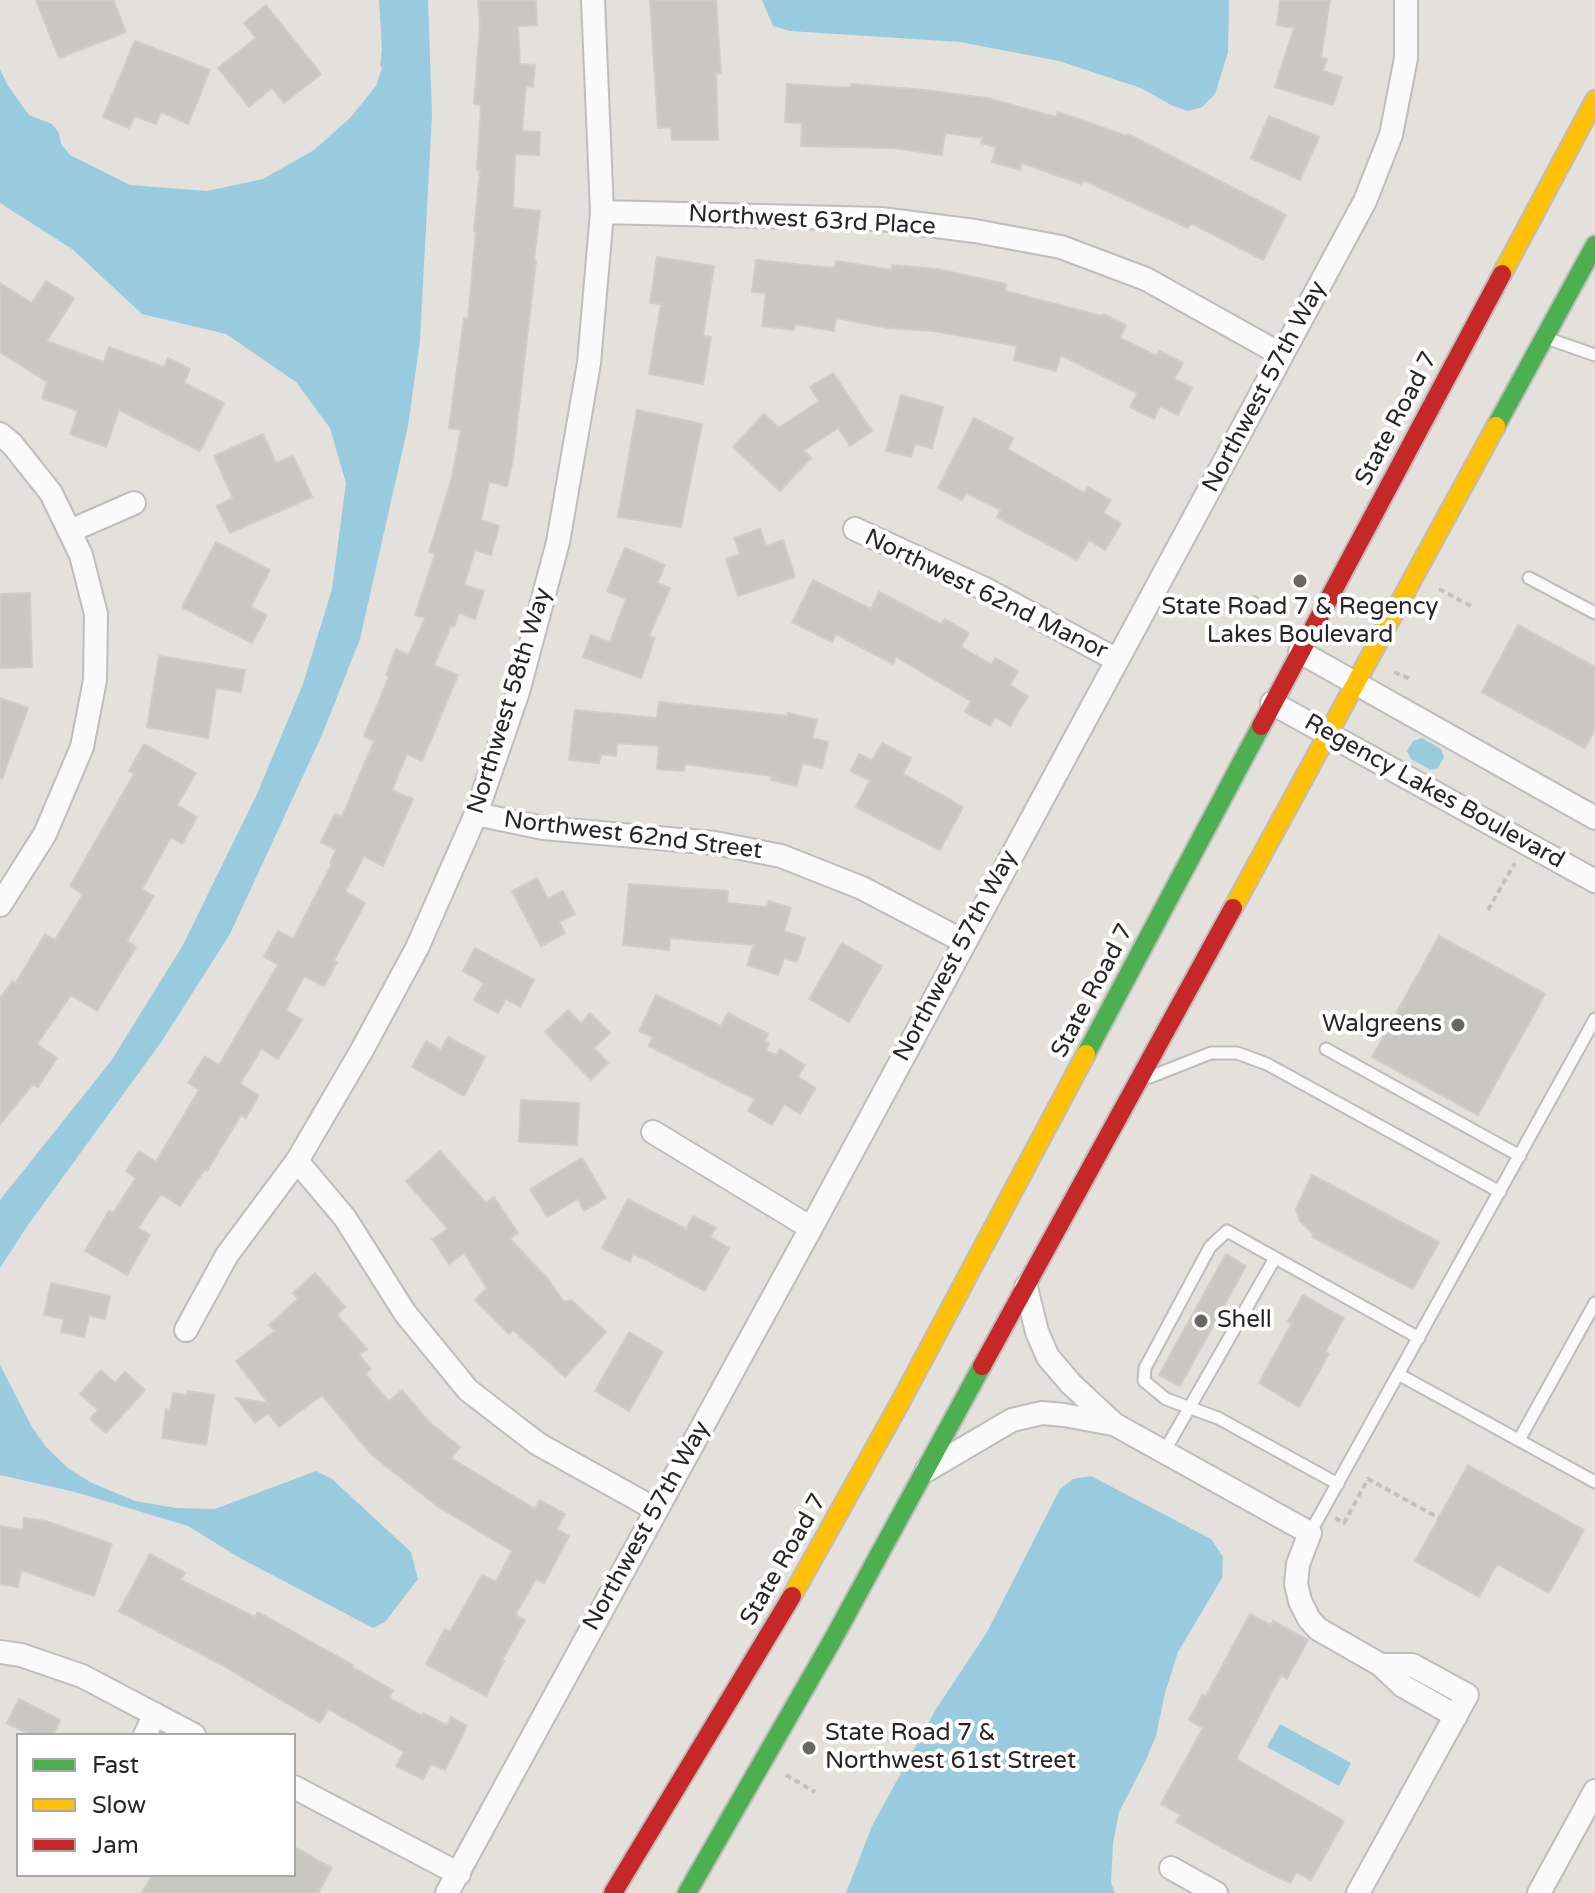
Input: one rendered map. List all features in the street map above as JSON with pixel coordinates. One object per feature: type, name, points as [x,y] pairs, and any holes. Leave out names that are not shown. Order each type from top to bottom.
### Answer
[{"type":"main road","name":"State Road 7","points":[[613,1893],[783,1612],[901,1401],[1595,100]]},
{"type":"main road","points":[[687,1893],[775,1743],[925,1472],[1595,245]]},
{"type":"main road","points":[[633,1893],[653,1830]]},
{"type":"street","name":"Northwest 58th Way","points":[[186,1330],[227,1255],[297,1161],[417,948],[476,814],[518,692],[558,542],[589,363],[602,212],[593,0]]},
{"type":"street","name":"Northwest 57th Way","points":[[453,1884],[1365,201],[1391,135],[1406,58],[1406,0]]},
{"type":"street","name":"Northwest 63rd Place","points":[[602,212],[881,219],[975,231],[1061,247],[1146,279],[1282,355]]},
{"type":"street","points":[[0,434],[12,444],[51,493],[81,555],[96,614],[95,680],[82,747],[45,834],[0,905]]},
{"type":"street","points":[[70,531],[134,503]]},
{"type":"street","name":"Northwest 62nd Manor","points":[[855,529],[983,588],[1117,660]]},
{"type":"street","points":[[1300,652],[1595,818]]},
{"type":"street","name":"Regency Lakes Boulevard","points":[[1272,703],[1595,881]]},
{"type":"street","name":"Northwest 62nd Street","points":[[476,814],[543,828],[715,843],[781,856],[862,888],[963,941]]},
{"type":"street","points":[[653,1132],[811,1228]]},
{"type":"street","points":[[297,1161],[345,1218],[405,1313],[468,1390],[538,1444],[655,1509]]},
{"type":"street","points":[[1026,1287],[1037,1332],[1048,1357],[1071,1384],[1114,1424],[1310,1533],[1298,1564],[1296,1584],[1309,1619],[1318,1629],[1381,1665],[1403,1686],[1456,1716]]},
{"type":"street","points":[[925,1472],[1012,1420],[1042,1413],[1114,1424]]},
{"type":"street","points":[[0,1652],[21,1655],[82,1676],[190,1733]]},
{"type":"street","points":[[1358,1893],[1467,1695],[1412,1665],[1381,1665]]},
{"type":"street","points":[[146,1733],[155,1714]]},
{"type":"street","points":[[296,1788],[453,1884]]},
{"type":"street","points":[[1539,1893],[1595,1791]]},
{"type":"street","points":[[1171,1868],[1216,1893]]},
{"type":"lane","points":[[1545,337],[1595,355]]},
{"type":"lane","points":[[1529,578],[1595,613]]},
{"type":"lane","points":[[1310,1533],[1595,1019]]},
{"type":"lane","points":[[1326,1049],[1520,1156]]},
{"type":"lane","points":[[1138,1082],[1211,1053],[1237,1053],[1267,1064],[1500,1192]]},
{"type":"lane","points":[[1338,1484],[1218,1418],[1166,1399],[1144,1381],[1145,1368],[1210,1247],[1227,1231],[1419,1338]]},
{"type":"lane","points":[[1164,1452],[1275,1258]]},
{"type":"lane","points":[[1519,1440],[1595,1303]]},
{"type":"lane","points":[[1398,1374],[1595,1482]]},
{"type":"path","points":[[1414,576],[1473,607]]},
{"type":"path","points":[[1488,910],[1525,843]]},
{"type":"path","points":[[1323,1511],[1344,1523],[1368,1479],[1439,1518]]},
{"type":"water","points":[[379,0],[428,0],[432,114],[420,340],[408,426],[360,639],[322,735],[230,934],[162,1041],[0,1268],[0,1200],[111,1061],[183,945],[257,794],[303,684],[332,589],[346,483],[330,428],[296,382],[226,334],[142,314],[72,249],[0,203],[0,69],[29,115],[52,124],[70,155],[130,185],[207,191],[263,179],[314,150],[350,118],[376,86],[382,68]]},
{"type":"water","points":[[762,0],[1229,0],[1228,52],[1215,94],[1202,107],[1188,111],[1141,88],[1059,61],[960,42],[790,31],[773,26]]},
{"type":"water","points":[[1422,738],[1441,749],[1444,757],[1438,768],[1431,770],[1411,759],[1407,751],[1413,741]]},
{"type":"water","points":[[0,1365],[32,1427],[46,1447],[68,1468],[90,1482],[135,1501],[176,1508],[215,1509],[316,1471],[332,1479],[411,1552],[418,1579],[385,1622],[373,1628],[238,1557],[188,1526],[75,1492],[0,1475]]},
{"type":"water","points":[[1091,1476],[1211,1539],[1223,1557],[1222,1578],[1178,1652],[1156,1736],[1119,1812],[1111,1883],[1115,1893],[846,1893],[872,1826],[936,1709],[987,1632],[1060,1489],[1073,1479]]},
{"type":"water","points":[[1280,1724],[1351,1763],[1339,1786],[1267,1747]]},
{"type":"building","points":[[36,0],[113,0],[126,32],[59,58]]},
{"type":"building","points":[[478,0],[536,0],[537,25],[518,26],[520,64],[535,65],[533,87],[526,86],[522,131],[540,132],[539,155],[515,154],[513,208],[540,211],[513,459],[507,486],[489,482],[481,520],[499,526],[491,555],[475,550],[464,585],[484,591],[475,619],[459,613],[434,665],[458,675],[422,761],[407,754],[392,790],[413,799],[383,866],[364,856],[345,892],[365,903],[334,961],[337,962],[324,986],[304,976],[286,1010],[302,1020],[278,1059],[261,1049],[240,1084],[259,1095],[246,1118],[241,1115],[207,1171],[205,1169],[180,1206],[161,1194],[138,1228],[150,1235],[127,1275],[85,1251],[109,1211],[113,1213],[136,1178],[126,1171],[139,1151],[156,1162],[199,1090],[188,1083],[205,1056],[219,1065],[278,965],[264,957],[278,931],[293,939],[332,864],[336,850],[321,842],[335,814],[342,817],[374,741],[364,736],[389,677],[386,675],[396,649],[409,655],[425,618],[415,615],[435,554],[429,552],[451,481],[461,430],[449,428],[464,318],[468,319],[476,231],[481,105],[474,104],[480,25]]},
{"type":"building","points":[[650,0],[716,0],[721,73],[716,74],[718,140],[672,140],[671,127],[658,128]]},
{"type":"building","points":[[1280,0],[1330,0],[1321,57],[1327,59],[1323,71],[1342,77],[1333,105],[1275,87],[1294,28],[1277,25]]},
{"type":"building","points":[[266,5],[321,74],[284,103],[272,88],[249,107],[218,68],[256,38],[244,23]]},
{"type":"building","points":[[135,41],[210,70],[188,124],[161,112],[156,124],[135,116],[129,128],[103,117]]},
{"type":"building","points":[[787,84],[851,88],[851,84],[925,90],[987,98],[1056,117],[1058,112],[1128,134],[1286,215],[1263,260],[1191,223],[1188,228],[1083,180],[1081,184],[1022,163],[1020,170],[992,162],[996,147],[981,143],[983,138],[945,133],[942,155],[893,148],[801,146],[802,123],[785,122]]},
{"type":"building","points":[[1269,116],[1319,137],[1300,180],[1251,158]]},
{"type":"building","points":[[657,257],[714,266],[703,336],[711,337],[703,384],[649,374],[661,304],[650,303]]},
{"type":"building","points":[[756,260],[834,268],[836,261],[892,270],[892,265],[937,269],[1006,284],[1005,291],[1103,314],[1126,325],[1120,338],[1157,356],[1159,351],[1183,363],[1174,379],[1192,388],[1178,415],[1160,406],[1154,419],[1130,407],[1137,393],[1061,355],[1056,371],[1014,360],[1017,346],[934,331],[888,328],[836,318],[834,331],[795,324],[794,330],[762,326],[766,293],[752,292]]},
{"type":"building","points":[[46,281],[74,298],[47,341],[104,362],[109,347],[164,367],[168,358],[190,369],[184,383],[224,403],[200,451],[119,410],[106,447],[70,434],[78,411],[42,398],[47,382],[0,352],[0,283],[32,303]]},
{"type":"building","points":[[833,373],[872,431],[850,446],[838,428],[803,451],[811,458],[780,491],[733,447],[764,414],[779,428],[819,401],[810,387]]},
{"type":"building","points":[[901,395],[943,407],[932,448],[915,444],[911,457],[886,451]]},
{"type":"building","points":[[637,410],[702,424],[681,527],[618,517]]},
{"type":"building","points":[[974,418],[1013,438],[1008,449],[1084,493],[1088,487],[1111,500],[1103,513],[1121,523],[1105,550],[1089,540],[1077,560],[997,517],[1001,510],[966,493],[962,500],[938,488]]},
{"type":"building","points":[[263,434],[276,463],[293,456],[312,497],[230,533],[217,506],[233,498],[214,456]]},
{"type":"building","points":[[760,529],[766,546],[783,540],[795,577],[738,596],[726,559],[740,554],[734,538]]},
{"type":"building","points":[[216,542],[270,570],[251,607],[267,615],[252,643],[182,607]]},
{"type":"building","points":[[625,548],[665,565],[657,583],[670,588],[649,636],[655,638],[641,678],[583,657],[591,635],[610,642],[626,599],[607,591]]},
{"type":"building","points":[[813,580],[871,609],[879,592],[941,624],[945,619],[969,633],[961,647],[992,665],[995,658],[1018,671],[1010,685],[1028,696],[1010,726],[995,717],[990,726],[965,712],[971,701],[896,657],[893,664],[836,634],[832,642],[792,622]]},
{"type":"building","points":[[30,593],[32,667],[0,668],[0,594]]},
{"type":"building","points":[[1518,625],[1595,667],[1595,729],[1585,748],[1482,692]]},
{"type":"building","points":[[159,656],[245,670],[241,692],[216,688],[208,738],[147,727]]},
{"type":"building","points":[[0,698],[28,708],[2,779],[0,778]]},
{"type":"building","points":[[659,702],[788,716],[788,713],[817,720],[812,738],[828,742],[822,768],[803,763],[796,786],[771,780],[772,776],[685,764],[684,771],[657,769],[659,746],[617,743],[616,756],[601,754],[599,763],[569,760],[575,710],[657,718]]},
{"type":"building","points":[[882,743],[911,758],[903,774],[963,807],[940,850],[856,807],[870,781],[851,771],[859,754],[872,761]]},
{"type":"building","points":[[144,744],[196,773],[177,805],[197,817],[182,844],[171,837],[142,889],[154,896],[127,941],[136,947],[97,1011],[71,995],[37,1044],[57,1058],[38,1087],[33,1084],[0,1124],[0,999],[12,981],[15,984],[45,934],[55,940],[83,894],[70,886],[134,774],[129,771]]},
{"type":"building","points":[[537,878],[548,899],[563,891],[575,914],[559,922],[565,933],[541,946],[512,891]]},
{"type":"building","points":[[629,884],[728,891],[727,903],[767,907],[769,901],[791,908],[784,931],[805,938],[797,962],[784,958],[778,975],[747,965],[754,945],[670,938],[669,950],[623,945]]},
{"type":"building","name":"Walgreens","points":[[1439,936],[1545,994],[1478,1115],[1372,1057]]},
{"type":"building","points":[[842,943],[882,966],[849,1022],[809,999]]},
{"type":"building","points":[[475,948],[534,980],[520,1007],[506,999],[498,1013],[474,1000],[484,983],[463,971]]},
{"type":"building","points":[[656,995],[721,1026],[728,1013],[768,1034],[766,1051],[776,1055],[780,1049],[805,1065],[798,1077],[816,1088],[800,1114],[784,1104],[772,1125],[748,1111],[755,1099],[649,1046],[653,1037],[639,1031]]},
{"type":"building","points":[[568,1010],[581,1023],[590,1013],[610,1033],[594,1048],[608,1063],[591,1080],[545,1032]]},
{"type":"building","points":[[448,1037],[485,1057],[464,1096],[412,1067],[426,1041],[441,1050]]},
{"type":"building","points":[[521,1100],[579,1103],[577,1145],[519,1142]]},
{"type":"building","points":[[440,1151],[486,1203],[494,1197],[518,1233],[510,1239],[548,1279],[564,1302],[571,1300],[606,1332],[565,1377],[513,1330],[509,1334],[475,1300],[487,1288],[464,1253],[449,1264],[432,1239],[448,1229],[406,1181]]},
{"type":"building","points":[[582,1158],[606,1198],[584,1211],[578,1199],[547,1217],[530,1189]]},
{"type":"building","points":[[1312,1175],[1439,1242],[1413,1289],[1312,1237],[1313,1234],[1300,1221],[1296,1209]]},
{"type":"building","points":[[628,1199],[686,1229],[693,1216],[716,1228],[710,1237],[729,1248],[705,1291],[633,1254],[630,1262],[602,1248]]},
{"type":"building","points":[[1226,1254],[1246,1266],[1180,1386],[1159,1375]]},
{"type":"building","points":[[315,1273],[345,1307],[337,1315],[367,1349],[359,1355],[371,1369],[365,1374],[389,1401],[402,1390],[428,1421],[460,1447],[451,1458],[535,1509],[540,1500],[565,1514],[557,1529],[569,1536],[544,1583],[536,1579],[515,1615],[525,1620],[486,1696],[426,1664],[445,1629],[450,1632],[482,1575],[496,1582],[512,1551],[437,1506],[372,1455],[322,1395],[279,1427],[268,1413],[255,1423],[236,1398],[268,1403],[236,1361],[275,1331],[269,1325],[298,1299],[293,1293]]},
{"type":"building","points":[[51,1283],[110,1296],[105,1319],[89,1316],[84,1337],[61,1332],[64,1319],[44,1315]]},
{"type":"building","points":[[1303,1295],[1344,1318],[1325,1352],[1329,1354],[1299,1407],[1259,1383],[1292,1323],[1288,1321]]},
{"type":"building","points":[[629,1332],[663,1352],[629,1411],[595,1391]]},
{"type":"building","points":[[101,1370],[115,1383],[125,1372],[145,1390],[106,1433],[90,1419],[98,1410],[80,1394]]},
{"type":"building","points":[[188,1391],[214,1395],[206,1445],[162,1438],[166,1409],[170,1412],[173,1393],[187,1395]]},
{"type":"building","points":[[1468,1465],[1584,1530],[1549,1593],[1497,1564],[1479,1597],[1415,1561]]},
{"type":"building","points":[[24,1518],[46,1521],[112,1544],[94,1596],[21,1570],[18,1587],[0,1584],[0,1526],[23,1530]]},
{"type":"building","points":[[150,1554],[185,1573],[181,1580],[255,1617],[258,1612],[353,1665],[393,1690],[389,1698],[422,1716],[423,1713],[447,1725],[451,1717],[467,1726],[445,1770],[431,1764],[423,1779],[396,1766],[404,1752],[328,1709],[320,1723],[224,1666],[119,1611]]},
{"type":"building","points":[[1250,1614],[1271,1625],[1273,1621],[1308,1640],[1287,1679],[1281,1675],[1236,1759],[1344,1821],[1311,1880],[1296,1872],[1290,1883],[1257,1867],[1176,1822],[1181,1815],[1161,1804],[1203,1728],[1189,1720],[1202,1695],[1206,1696]]},
{"type":"building","points":[[19,1699],[60,1720],[54,1733],[27,1733],[7,1723]]},
{"type":"building","points":[[296,1848],[332,1868],[318,1893],[142,1893],[151,1877],[296,1877]]},
{"type":"traffic: fast","points":[[1496,426],[1595,245]]},
{"type":"traffic: fast","points":[[1086,1054],[1261,726]]},
{"type":"traffic: fast","points":[[687,1893],[832,1641],[982,1366]]},
{"type":"traffic: slow","points":[[1502,274],[1595,100]]},
{"type":"traffic: slow","points":[[1233,908],[1496,426]]},
{"type":"traffic: slow","points":[[792,1596],[901,1401],[1086,1054]]},
{"type":"traffic: jam","points":[[1261,726],[1502,274]]},
{"type":"traffic: jam","points":[[982,1366],[1233,908]]},
{"type":"traffic: jam","points":[[613,1893],[792,1596]]},
{"type":"place","name":"State Road 7 & Regency Lakes Boulevard","points":[[1300,581]]},
{"type":"place","name":"Walgreens","points":[[1458,1025]]},
{"type":"place","name":"Shell","points":[[1201,1321]]},
{"type":"place","name":"State Road 7 & Northwest 61st Street","points":[[809,1748]]}]
